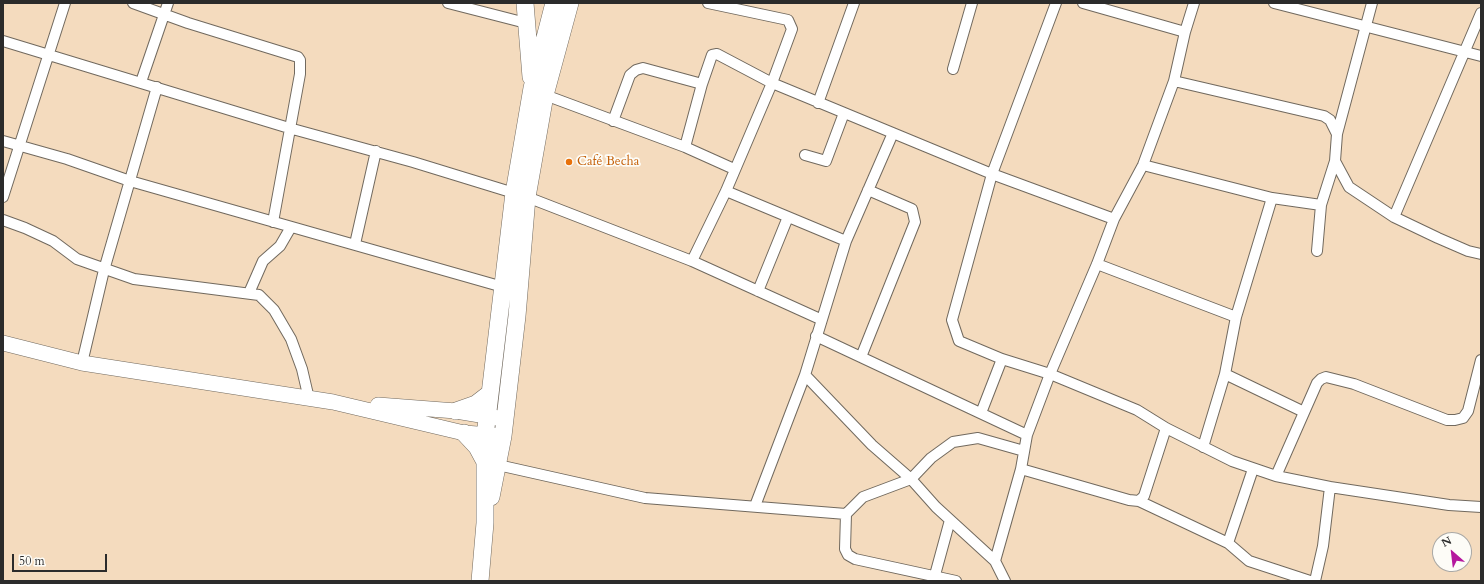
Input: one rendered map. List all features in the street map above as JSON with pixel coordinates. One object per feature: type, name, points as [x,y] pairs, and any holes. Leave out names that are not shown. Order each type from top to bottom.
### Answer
[{"type":"highway","points":[[525,3],[526,23],[538,92]]},
{"type":"highway","points":[[480,581],[491,462],[485,436],[489,394],[503,287],[521,195],[554,3]]},
{"type":"highway","points":[[538,92],[570,3]]},
{"type":"highway","points":[[491,462],[503,436],[517,316],[521,195]]},
{"type":"highway","points":[[456,411],[476,404],[489,394]]},
{"type":"highway","points":[[464,433],[491,462]]},
{"type":"main road","points":[[3,344],[82,363],[333,402],[464,433],[485,436],[503,436]]},
{"type":"main road","points":[[333,402],[456,411],[504,419]]},
{"type":"street","points":[[3,197],[21,146],[47,55],[65,3]]},
{"type":"street","points":[[133,3],[165,15],[298,57],[300,60],[300,74],[273,222]]},
{"type":"street","points":[[141,82],[168,3]]},
{"type":"street","points":[[448,3],[526,23]]},
{"type":"street","points":[[692,261],[726,191],[772,83],[792,29],[788,20],[741,6],[708,3]]},
{"type":"street","points":[[818,103],[854,3]]},
{"type":"street","points":[[953,69],[971,5],[960,3]]},
{"type":"street","points":[[1056,3],[992,174],[952,320],[959,341],[1002,359],[1050,374],[1137,410],[1166,428],[1203,447],[1253,469],[1276,476],[1330,488],[1449,505],[1481,508]]},
{"type":"street","points":[[1084,3],[1185,32]]},
{"type":"street","points":[[995,561],[1021,469],[1027,435],[1050,374],[1098,264],[1114,219],[1143,164],[1174,80],[1185,32],[1194,3]]},
{"type":"street","points":[[1274,3],[1286,5],[1365,28],[1481,56]]},
{"type":"street","points":[[1318,252],[1321,205],[1336,161],[1337,134],[1372,3]]},
{"type":"street","points":[[1394,217],[1481,13]]},
{"type":"street","points":[[3,41],[289,128],[376,151],[521,195],[692,261],[820,319]]},
{"type":"street","points":[[685,147],[710,59],[712,55],[716,54],[772,83],[818,103],[992,174],[1114,219]]},
{"type":"street","points":[[613,121],[630,75],[636,70],[643,68],[702,84]]},
{"type":"street","points":[[1174,80],[1324,116],[1330,120],[1337,134]]},
{"type":"street","points":[[82,363],[104,270],[157,87]]},
{"type":"street","points":[[538,92],[685,147],[734,170]]},
{"type":"street","points":[[805,155],[826,161],[844,113]]},
{"type":"street","points":[[755,506],[805,375],[820,319],[846,241],[893,133]]},
{"type":"street","points":[[3,141],[67,159],[130,181],[503,287]]},
{"type":"street","points":[[355,244],[376,151]]},
{"type":"street","points":[[1336,161],[1349,187],[1394,217],[1468,251],[1481,254]]},
{"type":"street","points":[[1143,164],[1272,198],[1321,205]]},
{"type":"street","points":[[861,357],[915,222],[912,209],[868,190]]},
{"type":"street","points":[[726,191],[846,241]]},
{"type":"street","points":[[1203,447],[1226,374],[1236,317],[1272,198]]},
{"type":"street","points":[[758,291],[788,217]]},
{"type":"street","points":[[3,220],[53,241],[77,260],[134,279],[259,295],[274,310],[291,339],[302,369],[309,398]]},
{"type":"street","points":[[249,293],[264,261],[280,246],[292,227]]},
{"type":"street","points":[[1098,264],[1236,317]]},
{"type":"street","points":[[816,336],[1027,435]]},
{"type":"street","points":[[981,413],[1002,359]]},
{"type":"street","points":[[1276,476],[1317,383],[1321,378],[1326,377],[1354,384],[1447,420],[1455,420],[1463,418],[1468,411],[1481,360]]},
{"type":"street","points":[[1226,374],[1304,412]]},
{"type":"street","points":[[805,375],[872,445],[911,479],[950,520],[995,561],[1005,581]]},
{"type":"street","points":[[1139,501],[1144,496],[1166,428]]},
{"type":"street","points":[[956,581],[935,575],[855,559],[848,555],[845,549],[846,514],[863,497],[911,479],[930,458],[953,442],[978,438],[1024,451]]},
{"type":"street","points":[[491,462],[645,498],[846,514]]},
{"type":"street","points":[[1021,469],[1129,500],[1139,501],[1228,543],[1249,561],[1310,581]]},
{"type":"street","points":[[1228,543],[1253,469]]},
{"type":"street","points":[[1315,581],[1323,546],[1330,488]]},
{"type":"street","points":[[935,575],[950,520]]},
{"type":"place","name":"Café Becha","points":[[569,162]]}]
